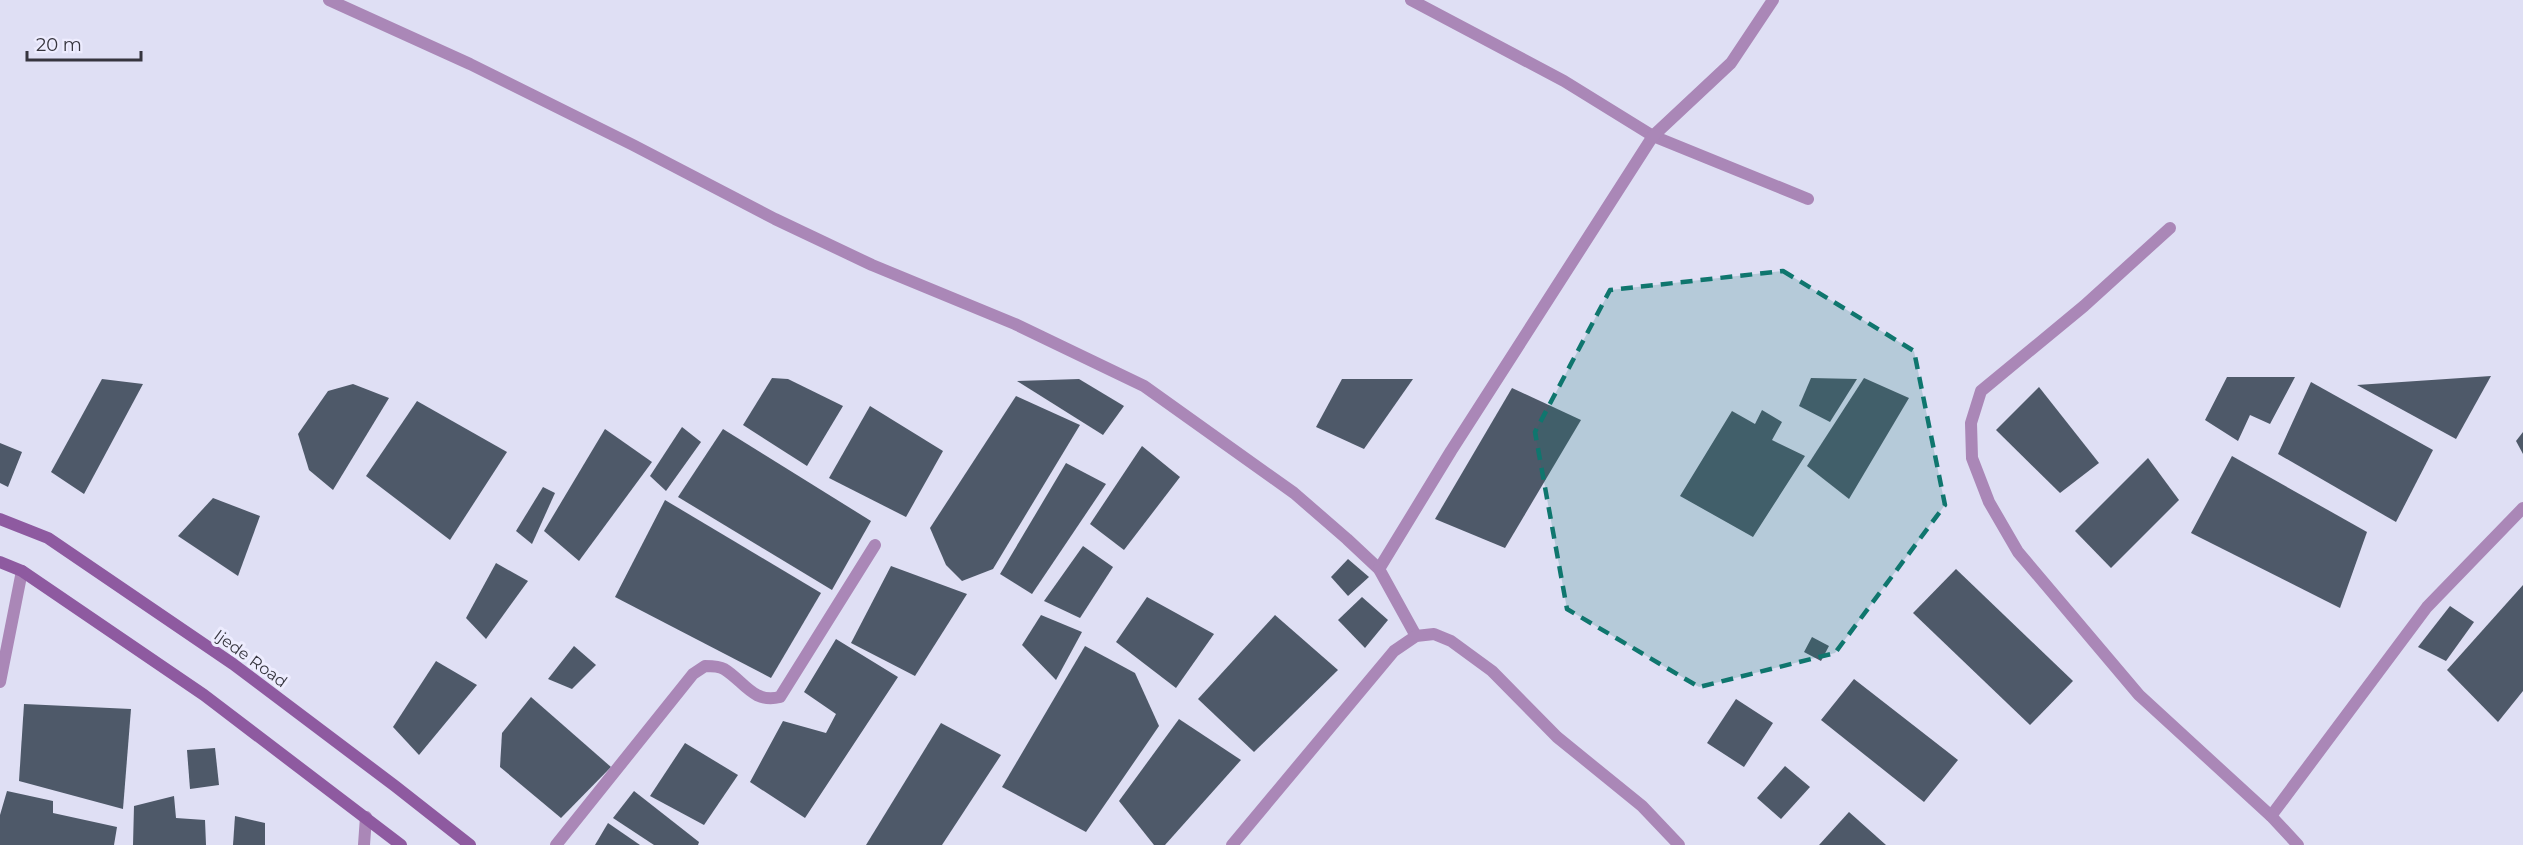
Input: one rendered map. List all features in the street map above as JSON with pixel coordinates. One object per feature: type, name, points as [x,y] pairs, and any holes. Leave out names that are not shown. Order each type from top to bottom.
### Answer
[{"type":"main road","name":"Ijede Road","points":[[0,519],[48,538],[233,664],[470,845]]},
{"type":"main road","points":[[0,562],[22,571],[204,695],[366,816],[401,845]]},
{"type":"street","points":[[329,0],[470,64],[872,265],[1015,324],[1144,386],[1294,493],[1379,569],[1416,636]]},
{"type":"street","points":[[1411,0],[1564,81],[1653,136],[1808,199]]},
{"type":"street","points":[[1379,569],[1451,451],[1653,136],[1731,63],[1773,0]]},
{"type":"street","points":[[2170,228],[2084,306],[1981,391],[1971,423],[1972,458],[1989,502],[2026,561],[2139,695],[2271,816],[2298,845]]},
{"type":"street","points":[[2271,816],[2427,607],[2523,508]]},
{"type":"street","points":[[556,845],[693,674],[705,666],[722,668],[755,694],[768,700],[780,697],[875,545]]},
{"type":"street","points":[[0,682],[22,571]]},
{"type":"street","points":[[1232,845],[1395,651],[1416,636],[1434,634],[1451,641],[1492,671],[1557,737],[1642,806],[1679,845]]},
{"type":"street","points":[[364,845],[366,816]]},
{"type":"highlighted area","points":[[1783,271],[1914,351],[1945,505],[1835,653],[1699,687],[1567,609],[1535,432],[1610,290]]},
{"type":"building","points":[[2491,376],[2456,439],[2357,385]]},
{"type":"building","points":[[2227,377],[2295,377],[2270,424],[2250,415],[2238,441],[2205,420]]},
{"type":"building","points":[[772,378],[788,379],[843,406],[807,466],[743,425]]},
{"type":"building","points":[[1811,378],[1857,379],[1830,422],[1799,406]]},
{"type":"building","points":[[1864,378],[1909,398],[1849,499],[1807,466]]},
{"type":"building","points":[[102,379],[143,384],[84,494],[51,472]]},
{"type":"building","points":[[1079,379],[1124,406],[1103,435],[1017,381]]},
{"type":"building","points":[[1342,379],[1413,379],[1364,449],[1316,427]]},
{"type":"building","points":[[2311,382],[2433,450],[2396,522],[2278,454]]},
{"type":"building","points":[[353,384],[389,398],[333,490],[309,470],[298,434],[328,391]]},
{"type":"building","points":[[2039,387],[2099,463],[2060,493],[1996,430]]},
{"type":"building","points":[[1512,388],[1581,420],[1505,548],[1435,519]]},
{"type":"building","points":[[1016,396],[1080,425],[993,569],[962,581],[946,565],[930,528]]},
{"type":"building","points":[[417,401],[507,452],[450,540],[366,476]]},
{"type":"building","points":[[870,406],[943,451],[906,517],[829,478]]},
{"type":"building","points":[[1762,410],[1782,422],[1772,440],[1805,456],[1753,537],[1680,496],[1732,411],[1755,424]]},
{"type":"building","points":[[682,427],[701,442],[666,491],[650,476]]},
{"type":"building","points":[[605,429],[652,462],[579,561],[544,531]]},
{"type":"building","points":[[723,429],[871,521],[832,590],[678,497]]},
{"type":"building","points":[[2523,432],[2523,454],[2516,441]]},
{"type":"building","points":[[0,443],[22,452],[8,487],[0,483]]},
{"type":"building","points":[[1142,446],[1180,477],[1124,550],[1090,524]]},
{"type":"building","points":[[2232,456],[2367,532],[2340,608],[2191,533]]},
{"type":"building","points":[[2148,458],[2179,500],[2111,568],[2075,531]]},
{"type":"building","points":[[1066,463],[1106,484],[1032,594],[1000,574]]},
{"type":"building","points":[[543,487],[555,493],[532,544],[516,531]]},
{"type":"building","points":[[213,498],[260,516],[238,576],[178,536]]},
{"type":"building","points":[[665,500],[821,593],[771,678],[615,597]]},
{"type":"building","points":[[1083,546],[1113,567],[1080,618],[1044,601]]},
{"type":"building","points":[[1348,559],[1369,577],[1348,596],[1331,577]]},
{"type":"building","points":[[496,563],[528,581],[486,639],[466,618]]},
{"type":"building","points":[[891,566],[967,594],[915,676],[851,643]]},
{"type":"building","points":[[1956,569],[2073,681],[2030,725],[1913,613]]},
{"type":"building","points":[[2523,585],[2523,691],[2498,722],[2447,670]]},
{"type":"building","points":[[1147,597],[1214,634],[1176,688],[1116,642]]},
{"type":"building","points":[[1362,597],[1388,620],[1365,648],[1338,620]]},
{"type":"building","points":[[2450,606],[2474,622],[2446,661],[2418,647]]},
{"type":"building","points":[[1041,615],[1082,632],[1056,680],[1022,645]]},
{"type":"building","points":[[1275,615],[1338,670],[1254,752],[1198,699]]},
{"type":"building","points":[[1812,637],[1829,646],[1821,661],[1804,652]]},
{"type":"building","points":[[836,639],[898,677],[805,818],[750,782],[783,721],[826,733],[836,714],[804,692]]},
{"type":"building","points":[[574,646],[596,665],[572,689],[548,679]]},
{"type":"building","points":[[1085,646],[1135,673],[1159,726],[1086,832],[1002,787]]},
{"type":"building","points":[[436,661],[477,685],[419,755],[393,727]]},
{"type":"building","points":[[1854,679],[1958,760],[1924,802],[1821,720]]},
{"type":"building","points":[[531,697],[611,767],[561,818],[500,767],[502,733]]},
{"type":"building","points":[[1736,699],[1773,723],[1744,767],[1707,743]]},
{"type":"building","points":[[24,704],[131,709],[123,809],[19,781]]},
{"type":"building","points":[[1179,719],[1241,760],[1165,845],[1154,845],[1119,801]]},
{"type":"building","points":[[941,723],[1001,755],[942,845],[866,845]]},
{"type":"building","points":[[685,743],[738,775],[704,825],[650,796]]},
{"type":"building","points":[[215,748],[219,785],[190,789],[187,750]]},
{"type":"building","points":[[1785,766],[1810,787],[1781,819],[1757,798]]},
{"type":"building","points":[[7,791],[53,801],[53,813],[117,827],[114,845],[0,845],[0,815]]},
{"type":"building","points":[[634,791],[699,842],[698,845],[654,845],[613,818]]},
{"type":"building","points":[[174,796],[176,818],[205,820],[206,845],[133,845],[134,806]]},
{"type":"building","points":[[1849,812],[1886,845],[1819,845]]},
{"type":"building","points":[[235,816],[265,823],[265,845],[233,845]]},
{"type":"building","points":[[608,823],[640,845],[595,845]]}]
